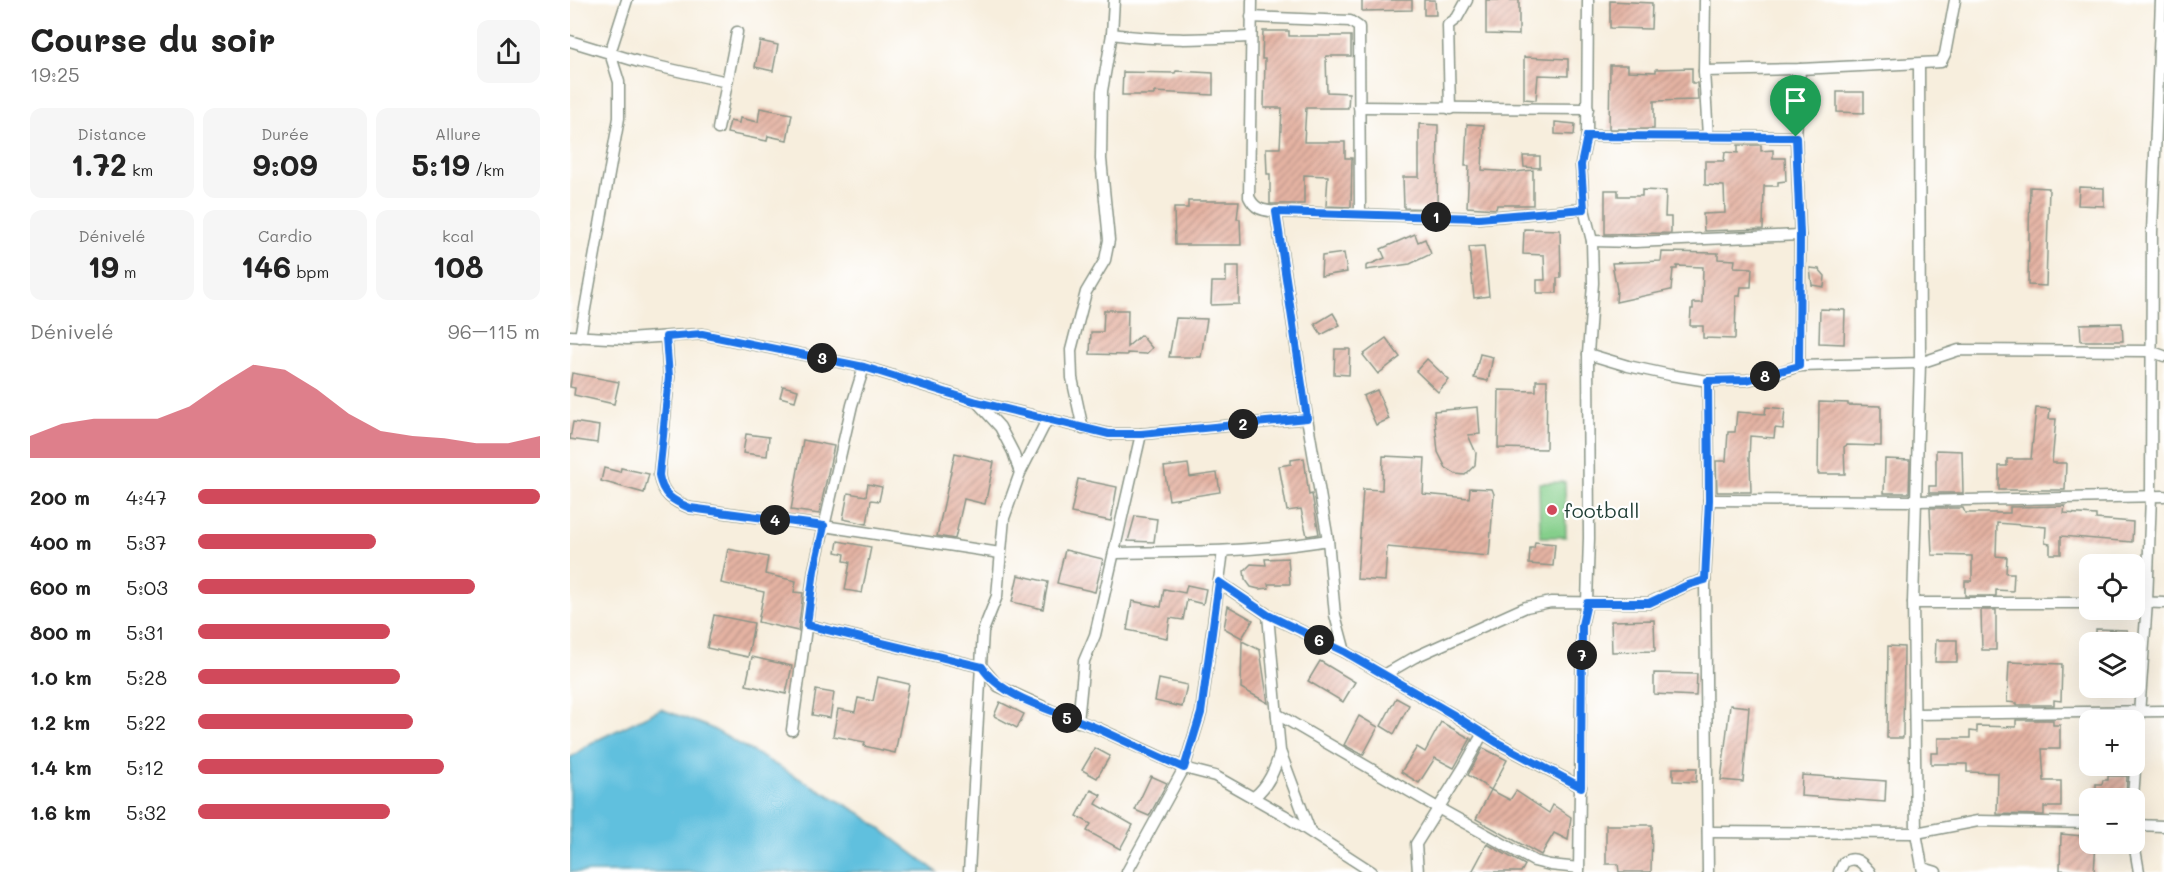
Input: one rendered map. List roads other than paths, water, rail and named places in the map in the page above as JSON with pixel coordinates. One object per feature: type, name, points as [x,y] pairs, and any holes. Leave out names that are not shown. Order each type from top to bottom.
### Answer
[{"type":"street","points":[[627,0],[610,53],[619,82],[619,118],[575,337],[627,339],[702,334],[864,367],[977,402],[1109,434],[1141,434],[1307,418]]},
{"type":"street","points":[[1083,429],[1072,378],[1071,350],[1086,292],[1105,260],[1109,240],[1101,159],[1102,91],[1112,34],[1114,0]]},
{"type":"street","points":[[1252,0],[1249,197],[1253,206],[1261,210],[1276,212],[1479,218],[1584,209]]},
{"type":"street","points":[[1450,108],[1448,25],[1457,18],[1467,0]]},
{"type":"street","points":[[1277,714],[1534,861],[1579,870],[1582,625],[1587,603],[1589,538],[1588,354],[1593,283],[1592,241],[1584,209],[1581,165],[1587,136],[1588,0]]},
{"type":"street","points":[[1705,0],[1704,71],[1708,136]]},
{"type":"street","points":[[1704,71],[1941,62],[1945,54],[1955,0]]},
{"type":"street","points":[[2139,710],[2147,602],[2151,496],[2152,232],[2163,15],[2161,0]]},
{"type":"street","points":[[1251,17],[1350,21],[1359,27],[1360,213]]},
{"type":"street","points":[[718,129],[736,32]]},
{"type":"street","points":[[1112,34],[1145,39],[1175,40],[1250,37]]},
{"type":"street","points":[[570,41],[639,62],[727,82]]},
{"type":"street","points":[[1919,64],[1920,363],[1913,603],[1916,833],[1923,870],[1936,872]]},
{"type":"street","points":[[1799,366],[1800,234],[1796,137],[1800,69]]},
{"type":"street","points":[[1359,107],[1588,109]]},
{"type":"street","points":[[1587,136],[1796,137]]},
{"type":"street","points":[[1276,212],[1328,540],[1335,615],[1345,652]]},
{"type":"street","points":[[2152,232],[2164,233]]},
{"type":"street","points":[[1592,241],[1635,242],[1800,234]]},
{"type":"street","points":[[666,337],[669,377],[659,475],[665,493],[673,501],[690,508],[1000,553]]},
{"type":"street","points":[[1588,354],[1670,375],[1708,381],[1747,380],[1799,366],[1920,363],[1969,349],[2150,351],[2164,356]]},
{"type":"street","points":[[792,730],[814,570],[852,405],[864,367]]},
{"type":"street","points":[[1708,381],[1709,500],[1705,580],[1708,872]]},
{"type":"street","points":[[977,402],[1000,427],[1020,473]]},
{"type":"street","points":[[969,872],[983,631],[997,596],[1004,518],[1020,473],[1047,420]]},
{"type":"street","points":[[1078,722],[1084,661],[1095,635],[1141,434]]},
{"type":"street","points":[[1709,500],[1917,501],[2164,496]]},
{"type":"street","points":[[1114,554],[1288,547],[1328,540]]},
{"type":"street","points":[[1127,872],[1184,768],[1201,713],[1223,551]]},
{"type":"street","points":[[1384,675],[1415,657],[1526,607],[1551,602],[1649,603],[1688,585],[1705,580]]},
{"type":"street","points":[[1219,582],[1268,615],[1345,652],[1483,734],[1581,787]]},
{"type":"street","points":[[2147,602],[2164,603]]},
{"type":"street","points":[[1913,603],[2079,603]]},
{"type":"street","points":[[1268,615],[1280,751],[1310,831]]},
{"type":"street","points":[[807,625],[982,667],[998,686],[1184,768],[1215,776],[1310,831],[1372,872]]},
{"type":"street","points":[[2145,710],[2164,711]]},
{"type":"street","points":[[1915,714],[2079,711]]},
{"type":"street","points":[[1418,872],[1416,844],[1483,734]]},
{"type":"street","points":[[1254,797],[1267,784],[1280,751]]},
{"type":"street","points":[[1708,832],[1916,833],[1978,821],[2079,823]]},
{"type":"street","points":[[2145,825],[2164,826]]},
{"type":"street","points":[[2136,854],[2139,872]]},
{"type":"street","points":[[1839,872],[1844,862],[1855,859],[1861,862],[1869,872]]},
{"type":"water","points":[[661,709],[711,728],[860,813],[937,872],[570,872],[570,758],[591,743]]},
{"type":"place","name":"football","points":[[1552,510]]}]
